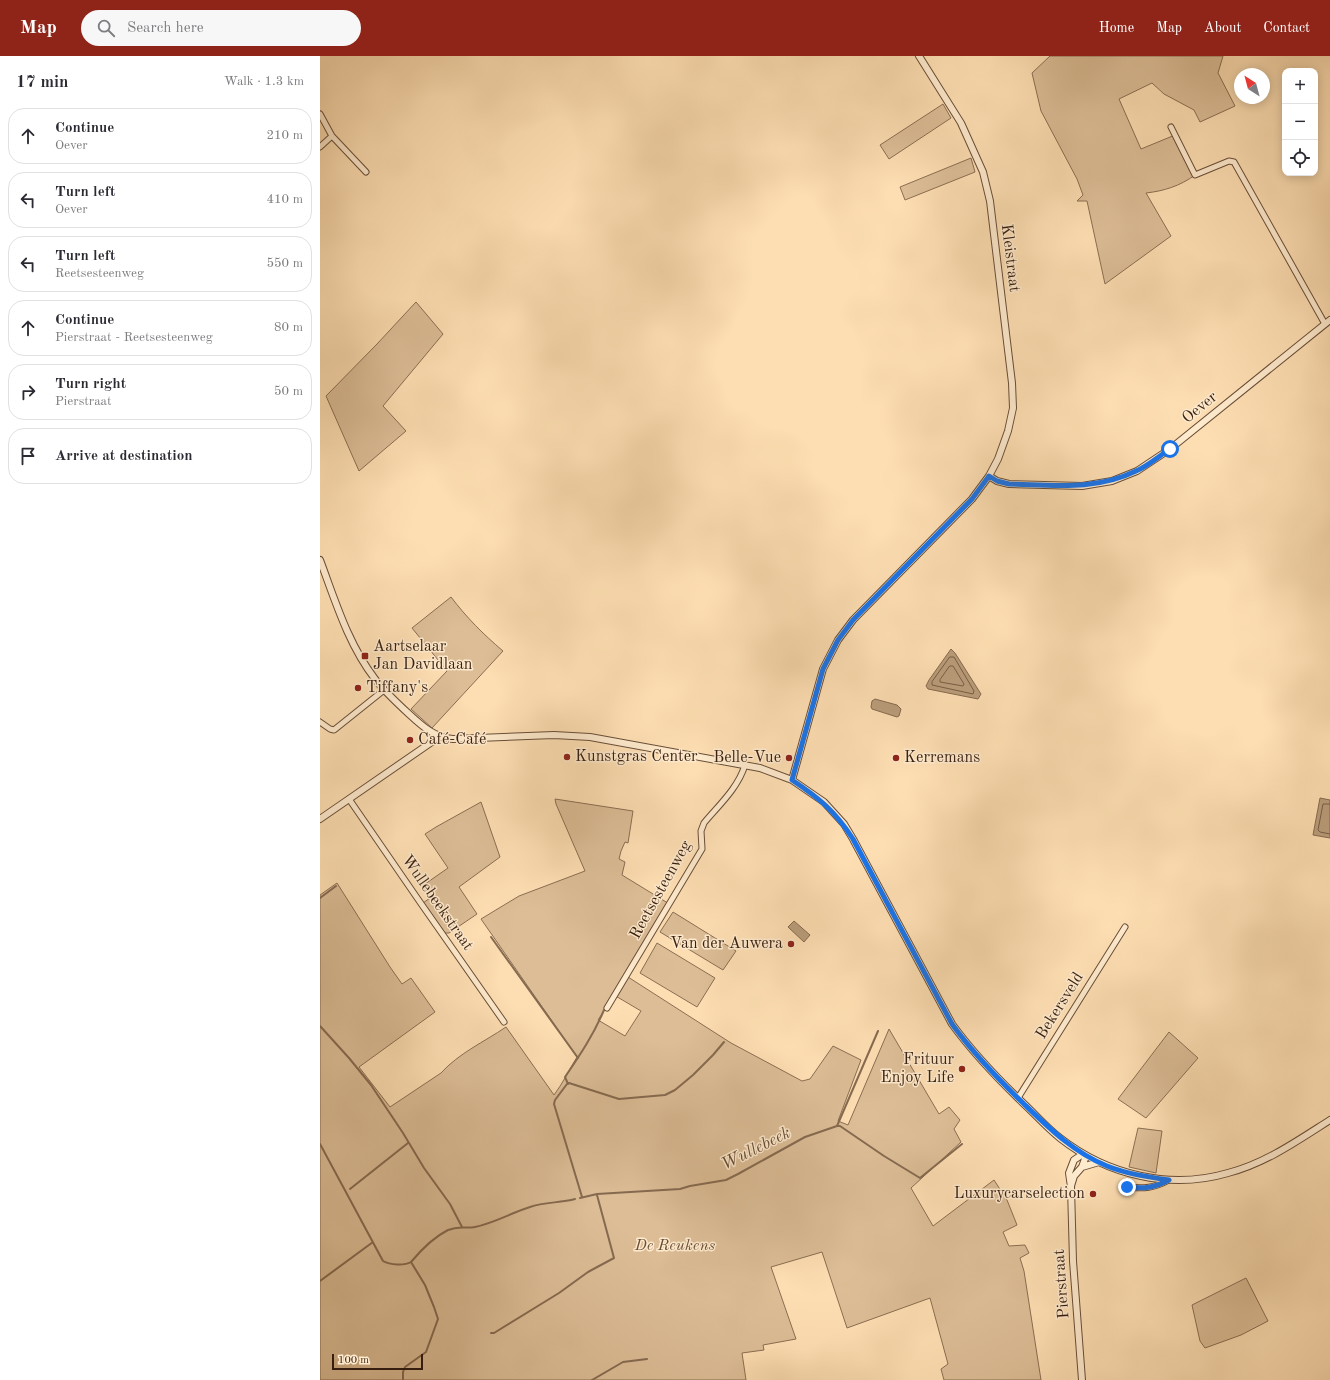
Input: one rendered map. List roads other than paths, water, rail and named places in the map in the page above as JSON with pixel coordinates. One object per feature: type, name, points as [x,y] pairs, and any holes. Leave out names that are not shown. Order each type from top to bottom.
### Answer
[{"type":"street","name":"Kleistraat","points":[[919,56],[961,122],[983,172],[990,201],[1012,383],[1013,408],[1008,432],[998,459],[989,476]]},
{"type":"street","points":[[320,114],[332,136],[366,172]]},
{"type":"street","points":[[1171,127],[1195,175],[1229,161],[1234,162],[1328,322]]},
{"type":"street","points":[[320,147],[332,136]]},
{"type":"street","name":"Oever","points":[[989,476],[997,481],[1009,484],[1082,486],[1110,481],[1137,471],[1170,449],[1328,322]]},
{"type":"street","points":[[792,780],[820,679],[838,640],[853,620],[972,499],[989,476]]},
{"type":"street","points":[[320,560],[351,639],[374,678],[384,690],[417,722],[439,737],[453,739],[554,734],[590,738],[760,768],[792,780],[824,802],[844,824],[853,839],[952,1024],[979,1058],[1018,1098],[1060,1138],[1085,1155],[1129,1173],[1169,1180],[1189,1180],[1227,1174],[1250,1166],[1274,1155],[1330,1120]]},
{"type":"street","points":[[320,722],[334,730],[384,690]]},
{"type":"street","points":[[320,819],[439,737]]},
{"type":"street","name":"Reetsesteenweg","points":[[607,1008],[702,849],[701,831],[704,823],[736,785],[742,775],[745,765]]},
{"type":"street","name":"Wullebeekstraat","points":[[349,799],[504,1022]]},
{"type":"street","name":"Bekersveld","points":[[1018,1098],[1125,927]]},
{"type":"street","points":[[1069,1145],[1074,1160],[1085,1155]]},
{"type":"street","name":"Pierstraat","points":[[1071,1187],[1074,1176],[1082,1167],[1085,1155]]},
{"type":"street","name":"Pierstraat","points":[[1074,1160],[1069,1173],[1071,1187],[1073,1261],[1082,1380]]},
{"type":"street","points":[[1082,1167],[1099,1162]]},
{"type":"street","points":[[1127,1187],[1140,1188],[1158,1186],[1169,1180]]},
{"type":"water","points":[[951,649],[981,694],[978,699],[928,689],[926,686]]},
{"type":"water","points":[[875,699],[897,705],[901,709],[899,716],[897,717],[872,709],[872,701]]},
{"type":"water","points":[[1320,798],[1330,800],[1330,838],[1313,835]]},
{"type":"water","points":[[794,921],[810,935],[804,942],[788,927]]},
{"type":"waterway","points":[[320,898],[336,886]]},
{"type":"waterway","points":[[491,937],[578,1058]]},
{"type":"waterway","points":[[568,1084],[565,1077],[591,1036],[604,1010]]},
{"type":"waterway","points":[[320,1026],[371,1085],[424,1168],[450,1204],[462,1227]]},
{"type":"waterway","name":"Wullebeek","points":[[580,1198],[597,1194],[680,1189],[726,1180],[805,1137],[837,1126],[878,1031]]},
{"type":"waterway","points":[[582,1197],[554,1104],[555,1100],[567,1084],[569,1083],[619,1099],[665,1095],[675,1090],[693,1075],[724,1042]]},
{"type":"waterway","points":[[837,1126],[840,1126],[920,1178],[962,1144]]},
{"type":"waterway","points":[[350,1189],[408,1143]]},
{"type":"waterway","points":[[320,1144],[383,1261],[397,1264],[411,1262]]},
{"type":"waterway","points":[[491,1333],[494,1333],[559,1293],[588,1272],[614,1258],[597,1195]]},
{"type":"waterway","name":"Wullebeek","points":[[403,1380],[403,1372],[405,1367],[426,1352],[438,1319],[425,1285],[411,1262],[419,1253],[438,1236],[448,1230],[459,1227],[475,1227],[489,1223],[535,1205],[575,1199]]},
{"type":"waterway","points":[[320,1281],[373,1242]]},
{"type":"waterway","points":[[592,1380],[623,1362],[647,1359]]},
{"type":"place","name":"Aartselaar Jan Davidlaan","points":[[365,656]]},
{"type":"place","name":"Tiffany's","points":[[358,688]]},
{"type":"place","name":"Café-Café","points":[[410,740]]},
{"type":"place","name":"Kunstgras Center","points":[[567,757]]},
{"type":"place","name":"Belle-Vue","points":[[789,758]]},
{"type":"place","name":"Kerremans","points":[[896,758]]},
{"type":"place","name":"Van der Auwera","points":[[791,944]]},
{"type":"place","name":"Frituur Enjoy Life","points":[[962,1069]]},
{"type":"place","name":"Luxurycarselection","points":[[1093,1194]]},
{"type":"park label","name":"De Reukens","points":[[675,1246]]}]
